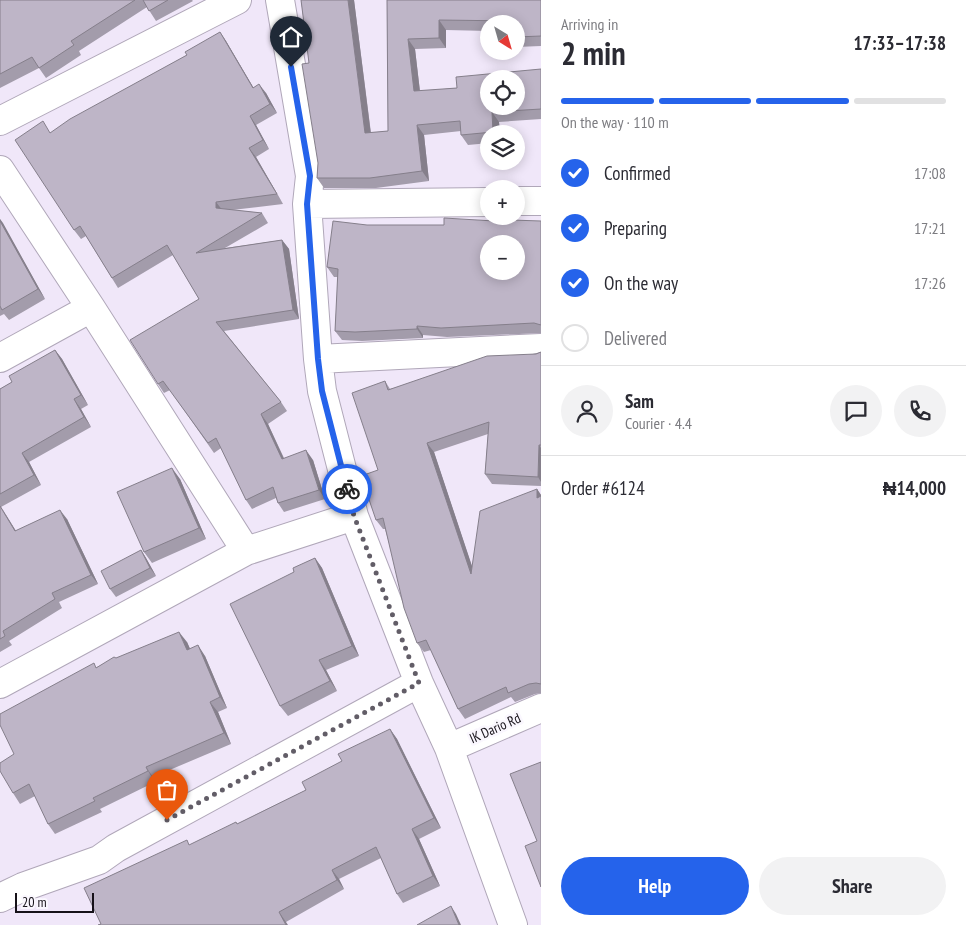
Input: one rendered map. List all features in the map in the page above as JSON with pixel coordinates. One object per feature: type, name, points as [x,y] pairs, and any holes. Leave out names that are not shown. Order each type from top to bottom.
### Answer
[{"type":"street","points":[[0,121],[237,0]]},
{"type":"street","points":[[280,0],[310,176],[307,204],[322,391],[354,516],[419,683],[449,748],[513,925]]},
{"type":"street","points":[[0,170],[92,308],[246,551]]},
{"type":"street","points":[[525,201],[541,201]]},
{"type":"street","points":[[307,204],[480,202]]},
{"type":"street","points":[[0,358],[92,308]]},
{"type":"street","points":[[318,359],[541,348]]},
{"type":"street","points":[[0,684],[246,551],[354,516]]},
{"type":"street","points":[[0,898],[23,887],[99,860],[116,848],[419,683]]},
{"type":"street","name":"IK Dario Rd","points":[[449,748],[541,708]]},
{"type":"building","points":[[0,0],[135,0],[71,41],[74,45],[39,68],[32,57],[0,74]]},
{"type":"building","points":[[143,0],[168,0],[149,11]]},
{"type":"building","points":[[301,0],[348,0],[365,133],[388,131],[387,0],[541,0],[541,36],[525,37],[525,15],[480,15],[480,21],[439,20],[439,38],[408,39],[414,91],[457,88],[456,77],[480,75],[480,115],[492,115],[493,125],[480,125],[480,133],[461,135],[460,121],[417,125],[422,171],[370,178],[317,178],[318,163],[302,64],[309,63]]},
{"type":"building","points":[[220,32],[253,88],[259,84],[270,104],[250,116],[263,140],[249,148],[277,194],[216,202],[216,208],[262,213],[196,253],[282,240],[293,310],[216,322],[281,402],[261,414],[282,459],[306,450],[319,490],[278,503],[273,487],[246,500],[216,438],[208,443],[163,381],[158,384],[130,340],[199,299],[167,245],[112,278],[80,226],[74,230],[15,140],[43,121],[50,133],[70,119],[187,55],[185,52]]},
{"type":"building","points":[[541,69],[541,109],[525,110],[525,71]]},
{"type":"building","points":[[444,218],[480,220],[480,225],[525,225],[525,220],[541,221],[541,325],[534,323],[441,328],[417,326],[417,329],[335,331],[338,269],[327,267],[333,221],[367,225],[444,225]]},
{"type":"building","points":[[0,221],[38,289],[2,310],[0,306]]},
{"type":"building","points":[[55,350],[81,395],[74,399],[84,417],[22,453],[34,475],[0,494],[0,389],[12,382],[9,376]]},
{"type":"building","points":[[541,352],[541,445],[539,445],[538,477],[485,474],[489,422],[427,443],[471,574],[480,511],[537,489],[537,498],[541,496],[541,684],[529,684],[508,693],[506,687],[458,709],[426,640],[417,643],[404,608],[383,518],[376,520],[361,476],[378,470],[352,393],[385,381],[388,390],[487,356],[536,354]]},
{"type":"building","points":[[172,468],[199,528],[144,552],[117,492]]},
{"type":"building","points":[[0,506],[15,531],[60,510],[91,575],[52,593],[55,599],[3,631],[5,636],[0,639]]},
{"type":"building","points":[[141,550],[150,568],[110,589],[101,571]]},
{"type":"building","points":[[315,558],[352,646],[319,660],[330,681],[280,706],[230,604],[294,572],[293,568]]},
{"type":"building","points":[[179,632],[187,650],[198,645],[220,697],[210,702],[224,733],[146,767],[148,771],[93,798],[95,801],[48,824],[29,784],[13,793],[0,771],[0,763],[14,754],[0,725],[0,714],[94,663],[96,668],[114,657],[116,658]]},
{"type":"building","points":[[390,729],[434,818],[412,829],[433,876],[397,894],[376,847],[332,870],[337,880],[279,912],[286,925],[98,925],[101,924],[84,888],[187,840],[189,845],[236,822],[237,824],[306,790],[302,782],[342,761],[338,754]]},
{"type":"building","points":[[541,762],[541,887],[525,846],[537,841],[510,774]]},
{"type":"building","points":[[451,906],[459,925],[417,925]]},
{"type":"way so far","points":[[167,820],[419,683],[354,516],[347,489]]},
{"type":"route","points":[[291,67],[310,176],[307,204],[322,391],[347,489]]}]
